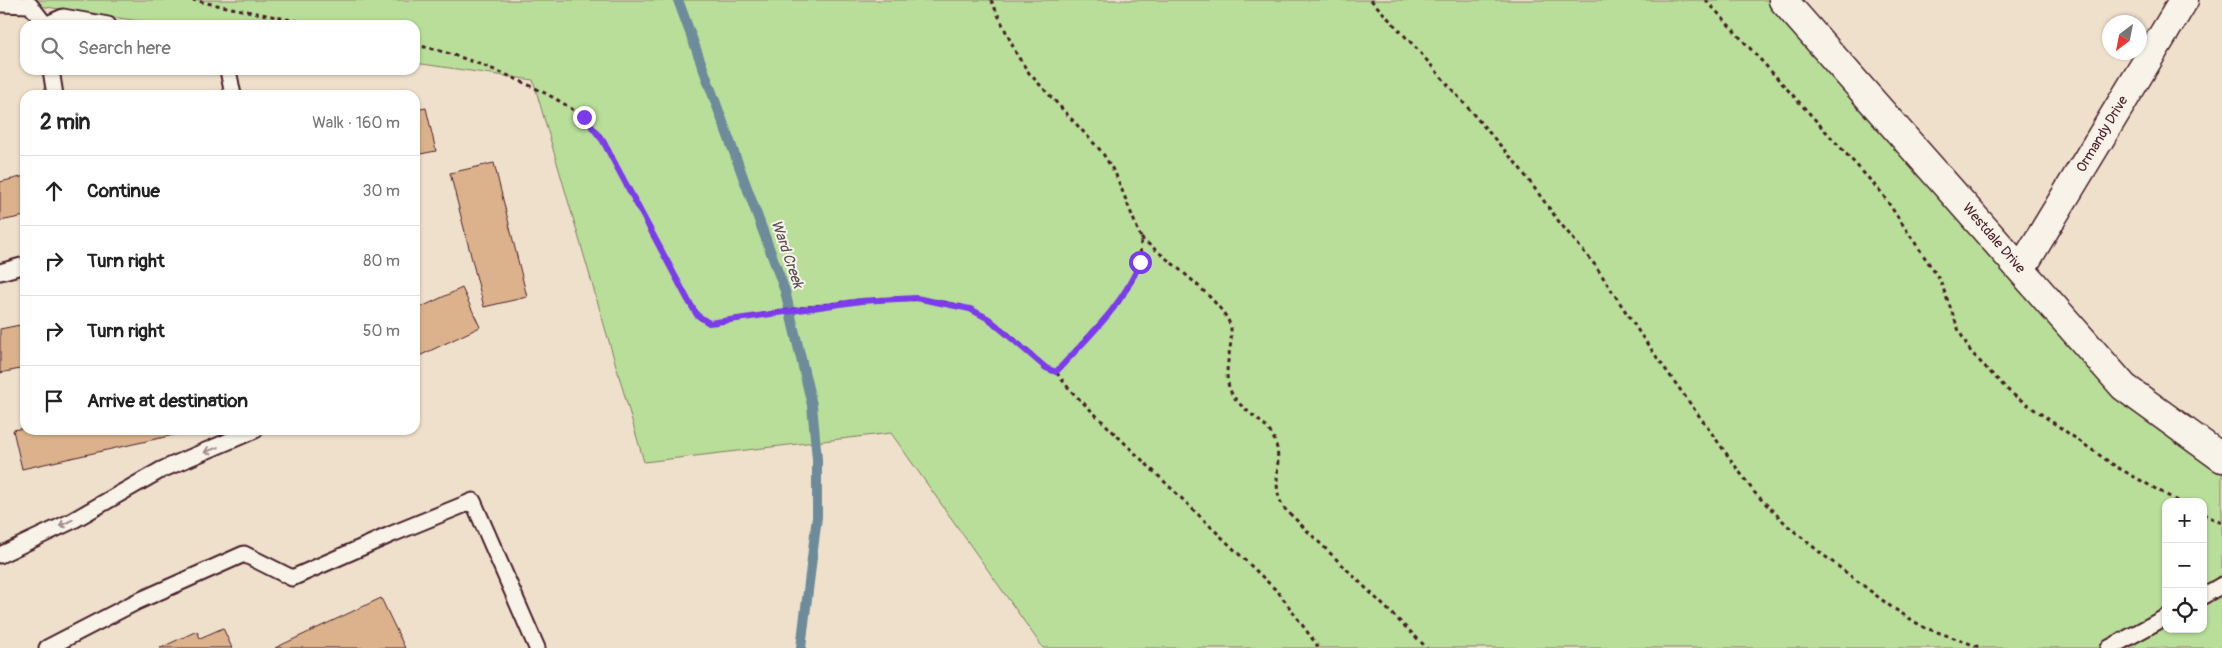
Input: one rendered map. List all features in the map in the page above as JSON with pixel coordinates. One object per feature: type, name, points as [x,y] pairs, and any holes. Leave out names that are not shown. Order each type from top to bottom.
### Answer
[{"type":"street","name":"Westdale Drive","points":[[1783,0],[2124,387],[2222,458]]},
{"type":"street","name":"Ormandy Drive","points":[[2021,269],[2184,0]]},
{"type":"lane","points":[[0,4],[30,5],[42,20]]},
{"type":"lane","points":[[55,20],[62,17],[79,20]]},
{"type":"lane","points":[[52,75],[54,90]]},
{"type":"lane","points":[[229,75],[232,90]]},
{"type":"lane","points":[[0,272],[20,267]]},
{"type":"lane","points":[[0,554],[72,520],[161,470],[243,435]]},
{"type":"lane","points":[[47,648],[136,602],[244,554],[292,578],[392,534],[474,502],[537,648]]},
{"type":"lane","points":[[2207,594],[2222,585]]},
{"type":"lane","points":[[2109,648],[2162,618]]},
{"type":"path","points":[[192,0],[291,20]]},
{"type":"path","points":[[991,0],[1017,54],[1029,73],[1102,152],[1120,183],[1141,238],[1140,262],[1133,280],[1117,305],[1056,372]]},
{"type":"path","points":[[1371,0],[1417,49],[1519,167],[1560,223],[1595,265],[1643,338],[1754,492],[1822,554],[1890,606],[1923,627],[1982,648]]},
{"type":"path","points":[[1706,0],[1881,192],[1940,280],[1959,331],[1971,352],[2011,393],[2115,466],[2172,498]]},
{"type":"path","points":[[420,46],[438,49],[485,67],[548,95],[584,117],[603,141],[697,315],[709,323],[861,301],[916,298],[970,309],[989,319],[1046,368],[1056,372],[1070,390],[1279,593],[1319,648]]},
{"type":"path","points":[[1141,238],[1213,300],[1228,318],[1232,329],[1226,368],[1227,382],[1238,402],[1260,421],[1274,441],[1277,452],[1276,490],[1278,499],[1284,508],[1427,648]]},
{"type":"path","points":[[2207,516],[2222,523]]},
{"type":"green space","points":[[0,0],[1785,0],[2124,387],[2222,442],[2222,648],[1043,648],[891,433],[644,462],[533,80],[420,64],[420,20],[132,20]]},
{"type":"building","points":[[426,108],[436,151],[420,154],[420,109]]},
{"type":"building","points":[[494,163],[527,297],[484,307],[450,173]]},
{"type":"building","points":[[20,177],[20,217],[0,221],[0,182]]},
{"type":"building","points":[[462,288],[480,327],[420,356],[420,308]]},
{"type":"building","points":[[20,325],[20,369],[0,373],[0,329]]},
{"type":"building","points":[[20,429],[20,435],[174,435],[22,469],[13,430]]},
{"type":"building","points":[[381,598],[405,648],[275,648]]},
{"type":"building","points":[[223,628],[232,648],[160,648],[197,631],[200,638]]},
{"type":"waterway","name":"Ward Creek","points":[[678,0],[785,291],[812,405],[817,459],[817,517],[801,648]]},
{"type":"route","points":[[584,117],[595,128],[603,141],[697,315],[703,321],[709,323],[861,301],[916,298],[970,309],[989,319],[1046,368],[1056,372],[1117,305],[1133,280],[1140,262]]}]
